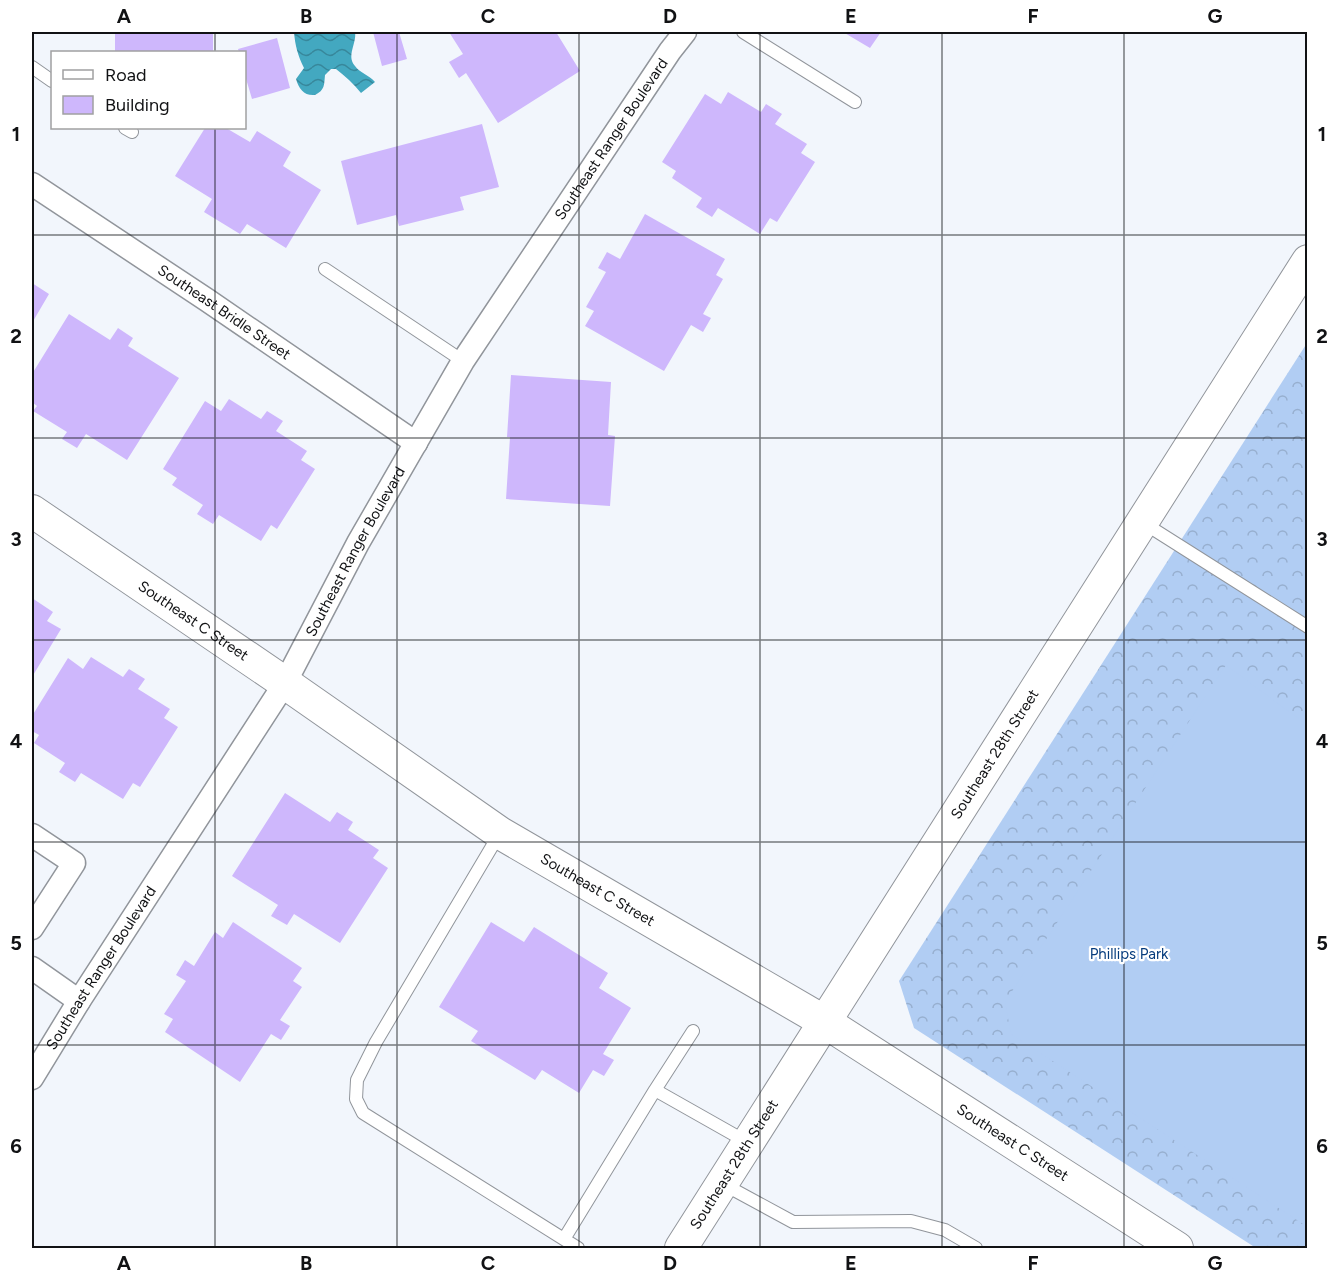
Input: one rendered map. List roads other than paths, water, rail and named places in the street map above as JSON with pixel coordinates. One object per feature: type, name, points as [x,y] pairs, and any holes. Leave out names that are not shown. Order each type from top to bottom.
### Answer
[{"type":"street","name":"Southeast Ranger Boulevard","points":[[32,1078],[79,1001],[285,683],[358,543],[464,361],[665,41],[685,32]]},
{"type":"street","name":"Southeast Bridle Street","points":[[32,184],[416,443]]},
{"type":"street","name":"Southeast 28th Street","points":[[681,1248],[1308,261]]},
{"type":"street","name":"Southeast C Street","points":[[32,511],[500,833],[825,1022],[1162,1244]]},
{"type":"street","points":[[32,835],[74,863],[32,928]]},
{"type":"street","points":[[32,968],[79,1001]]},
{"type":"lane","points":[[743,32],[855,102]]},
{"type":"lane","points":[[32,67],[51,80]]},
{"type":"lane","points":[[325,270],[464,361]]},
{"type":"lane","points":[[1141,522],[1308,627]]},
{"type":"lane","points":[[500,833],[376,1042],[357,1080],[356,1099],[363,1113],[578,1248]]},
{"type":"lane","points":[[564,1239],[693,1031]]},
{"type":"lane","points":[[655,1090],[748,1142]]},
{"type":"lane","points":[[722,1184],[793,1222],[911,1221],[945,1230],[976,1248]]},
{"type":"water","points":[[294,32],[355,32],[352,62],[375,82],[361,93],[336,69],[331,69],[325,75],[321,91],[315,95],[305,93],[300,89],[296,79],[304,68],[297,50]]},
{"type":"park label","name":"Phillips Park","points":[[1129,954]]}]
